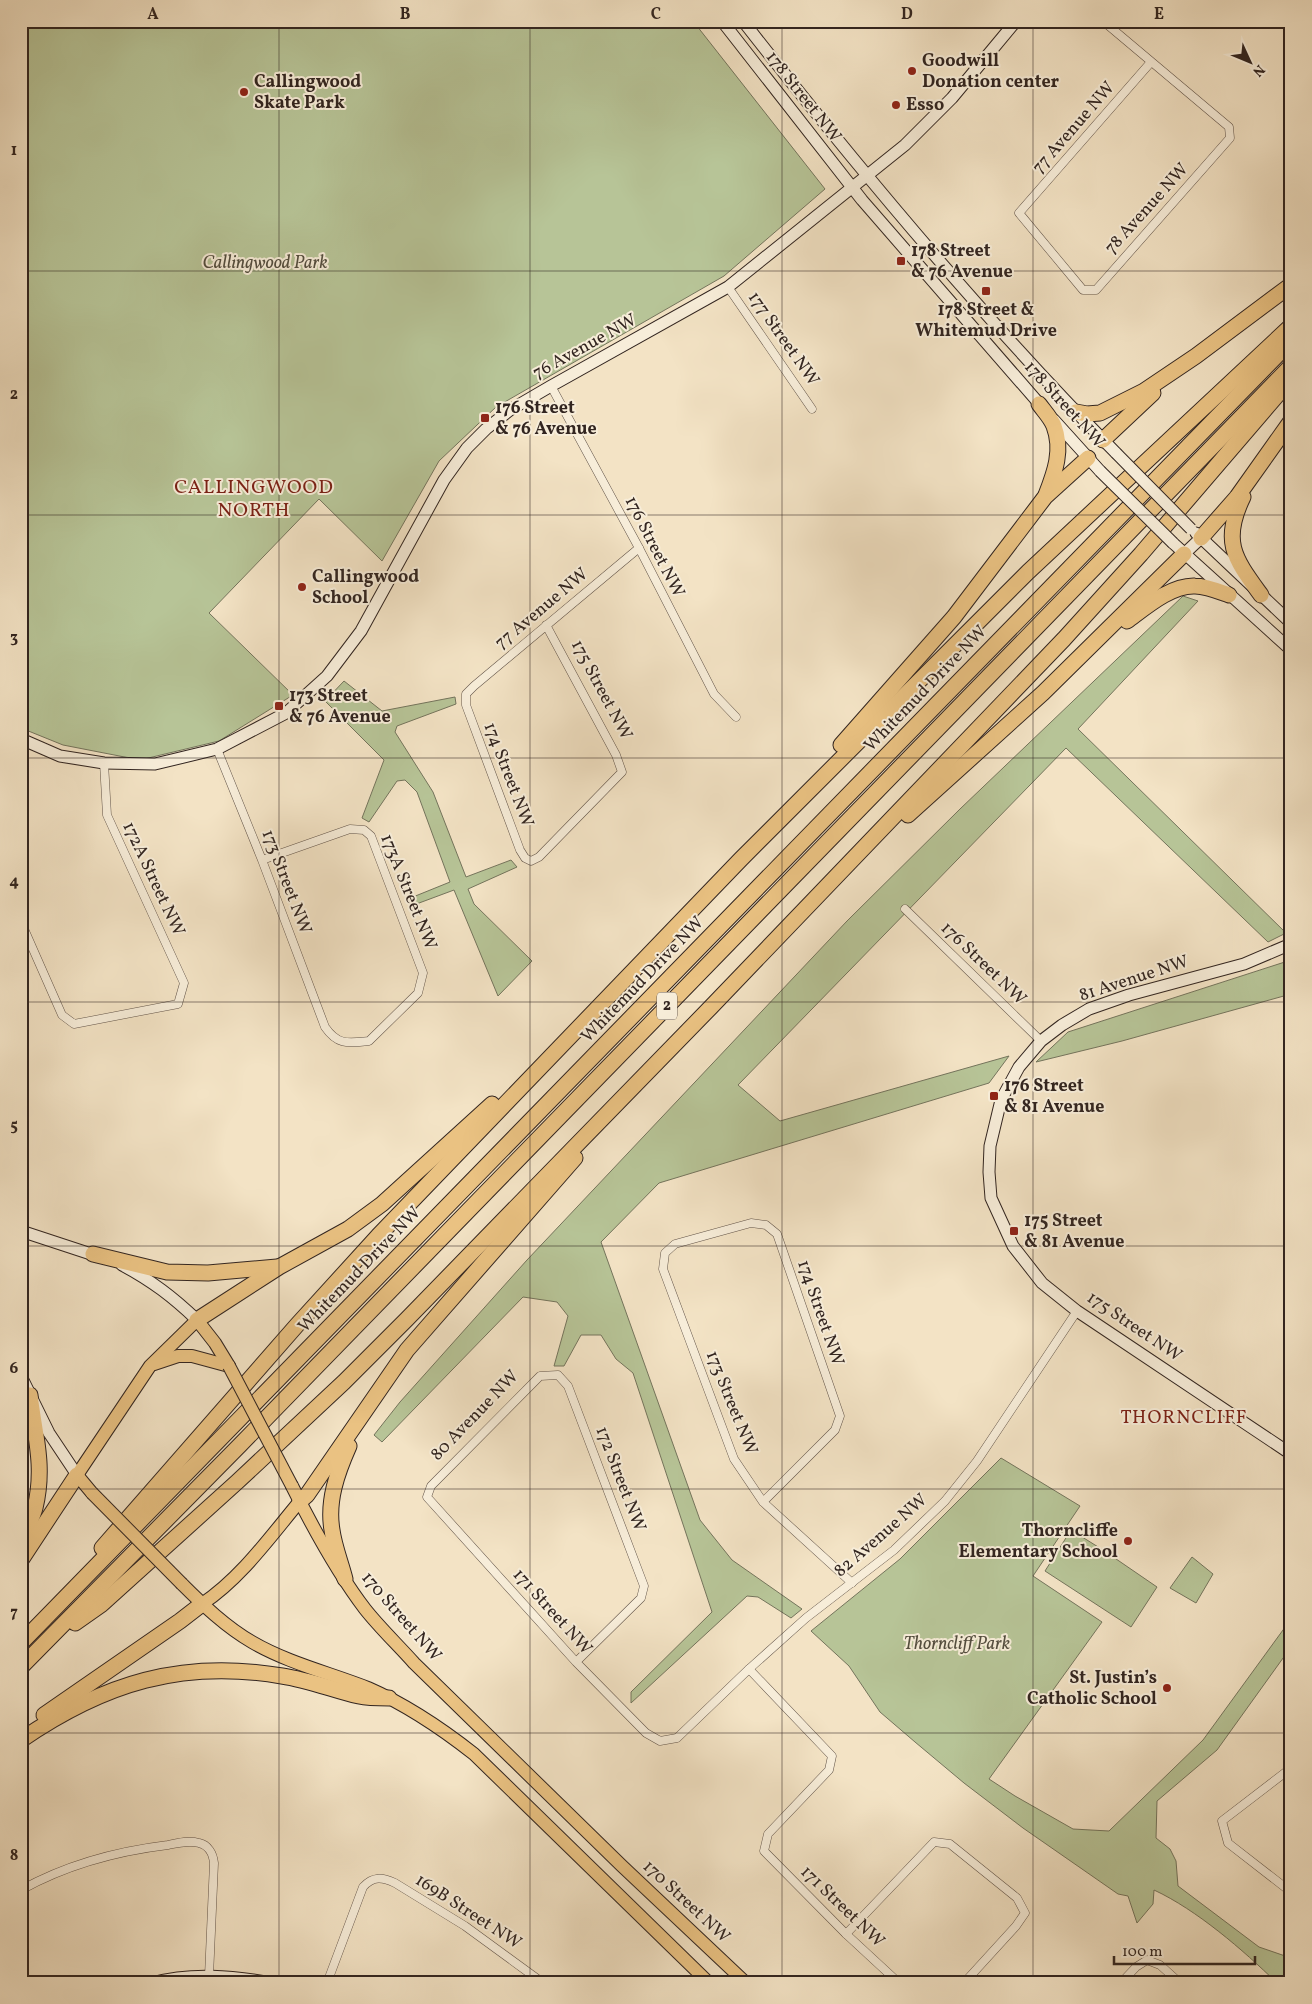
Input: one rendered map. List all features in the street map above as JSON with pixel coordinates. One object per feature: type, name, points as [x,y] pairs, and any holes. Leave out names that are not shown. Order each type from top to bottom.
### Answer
[{"type":"highway","points":[[1076,412],[1093,414],[1144,391],[1196,356],[1291,285]]},
{"type":"highway","points":[[55,1609],[98,1552],[297,1325],[378,1236],[568,1037],[741,858],[1028,572],[1291,326]]},
{"type":"highway","name":"Whitemud Drive NW","points":[[21,1643],[1291,341]]},
{"type":"highway","points":[[1103,440],[1151,394],[1196,356]]},
{"type":"highway","name":"Whitemud Drive NW","points":[[21,1667],[254,1431],[1291,366]]},
{"type":"highway","points":[[43,1645],[102,1604],[344,1382],[605,1116],[1064,639],[1141,554],[1291,379]]},
{"type":"highway","points":[[1038,404],[1054,425],[1058,443],[1057,467],[1045,497]]},
{"type":"highway","points":[[1196,533],[1237,497],[1291,421]]},
{"type":"highway","points":[[741,858],[954,617],[1045,497],[1088,458]]},
{"type":"highway","points":[[1257,470],[1235,514],[1232,548],[1242,569],[1261,596]]},
{"type":"highway","points":[[775,939],[1082,655],[1184,554]]},
{"type":"highway","points":[[1082,655],[1140,612],[1176,590],[1195,586],[1229,595]]},
{"type":"highway","points":[[197,1320],[279,1267],[348,1229],[382,1204],[458,1133],[568,1037]]},
{"type":"highway","points":[[300,1501],[307,1495],[369,1407],[406,1350],[567,1169],[605,1116]]},
{"type":"highway","points":[[93,1254],[167,1272],[208,1273],[279,1267]]},
{"type":"highway","points":[[21,1540],[34,1510],[40,1482],[40,1455],[30,1395]]},
{"type":"highway","points":[[345,1579],[332,1530],[331,1500],[344,1458],[369,1407]]},
{"type":"highway","points":[[21,1560],[77,1475]]},
{"type":"highway","points":[[21,1732],[202,1604]]},
{"type":"highway","points":[[21,1740],[63,1714],[110,1691],[154,1677],[189,1671],[240,1671],[280,1675],[309,1681],[360,1697],[389,1698]]},
{"type":"main road","points":[[197,1320],[150,1366],[77,1475],[202,1604],[244,1637],[271,1652],[389,1698],[441,1728],[474,1754],[709,1983]]},
{"type":"main road","name":"170 Street NW","points":[[197,1320],[215,1343],[229,1366],[300,1501],[345,1579],[365,1609],[414,1663],[622,1866],[746,1983]]},
{"type":"main road","points":[[150,1366],[178,1356],[192,1356],[229,1366]]},
{"type":"main road","points":[[202,1604],[218,1592],[249,1561],[300,1501]]},
{"type":"street","name":"178 Street NW","points":[[722,21],[853,188],[1038,404],[1100,471],[1184,554],[1291,650]]},
{"type":"street","name":"178 Street NW","points":[[743,21],[866,176],[940,263],[1103,440],[1196,533],[1291,623]]},
{"type":"street","name":"76 Avenue NW","points":[[21,739],[60,756],[104,763],[155,764],[217,749],[286,713],[327,676],[361,631],[434,495],[472,443],[496,421],[551,386],[728,287],[904,145],[938,113],[1016,21]]},
{"type":"street","points":[[1103,21],[1151,62]]},
{"type":"street","name":"78 Avenue NW","points":[[1083,290],[1096,290],[1230,138],[1228,127],[1151,62]]},
{"type":"street","name":"77 Avenue NW","points":[[1083,290],[1019,214],[1151,62]]},
{"type":"street","name":"177 Street NW","points":[[728,287],[812,409]]},
{"type":"street","name":"176 Street NW","points":[[551,386],[640,548],[714,694],[736,717]]},
{"type":"street","points":[[1088,458],[1103,440]]},
{"type":"street","points":[[1184,554],[1196,533]]},
{"type":"street","name":"77 Avenue NW","points":[[466,694],[640,548]]},
{"type":"street","name":"175 Street NW","points":[[531,861],[539,857],[622,772],[616,756],[546,625]]},
{"type":"street","name":"174 Street NW","points":[[466,694],[466,705],[520,850],[531,861]]},
{"type":"street","name":"173 Street NW","points":[[217,749],[326,1027]]},
{"type":"street","name":"172A Street NW","points":[[21,922],[62,1015],[74,1024],[178,1004],[184,983],[107,815],[104,763]]},
{"type":"street","name":"173A Street NW","points":[[262,860],[343,830],[359,828],[367,832],[374,841],[423,973],[418,992],[369,1040],[343,1043],[331,1036],[326,1027]]},
{"type":"street","name":"176 Street NW","points":[[905,909],[1041,1041]]},
{"type":"street","name":"81 Avenue NW","points":[[990,1198],[990,1146],[1000,1100],[1020,1067],[1041,1041],[1089,1009],[1129,995],[1244,964],[1291,944]]},
{"type":"street","name":"175 Street NW","points":[[990,1198],[1013,1246],[1042,1283],[1077,1311],[1291,1454]]},
{"type":"street","name":"174 Street NW","points":[[665,1253],[675,1244],[751,1222],[766,1225],[776,1234],[840,1416],[835,1430],[763,1502]]},
{"type":"street","name":"170 Street NW","points":[[21,1231],[120,1264],[170,1294],[197,1320]]},
{"type":"street","name":"173 Street NW","points":[[665,1253],[663,1268],[734,1459],[763,1502],[852,1583]]},
{"type":"street","name":"82 Avenue NW","points":[[660,1741],[676,1738],[806,1618],[894,1550],[945,1501],[977,1461],[1077,1311]]},
{"type":"street","name":"80 Avenue NW","points":[[427,1497],[431,1486],[540,1376],[558,1374]]},
{"type":"street","name":"172 Street NW","points":[[558,1374],[568,1386],[644,1586],[641,1598],[576,1662]]},
{"type":"street","points":[[21,1376],[49,1433],[77,1475]]},
{"type":"street","name":"171 Street NW","points":[[427,1497],[576,1662],[646,1734],[660,1741]]},
{"type":"street","name":"171 Street NW","points":[[749,1669],[832,1756],[828,1770],[768,1834],[764,1851],[846,1934],[900,1983]]},
{"type":"street","points":[[1291,1768],[1222,1821],[1228,1844],[1291,1892]]},
{"type":"street","points":[[21,1890],[78,1865],[133,1850],[193,1841],[204,1845],[209,1849],[214,1858],[209,1976]]},
{"type":"street","points":[[846,1934],[934,1842],[950,1844],[1017,1898],[1025,1913],[1016,1926],[964,1983]]},
{"type":"street","name":"169B Street NW","points":[[327,1983],[361,1891],[371,1880],[382,1878],[395,1883],[465,1926],[543,1983]]},
{"type":"street","points":[[1121,1983],[1136,1967],[1147,1960],[1160,1965],[1180,1983]]},
{"type":"street","points":[[152,1983],[209,1976],[272,1983]]},
{"type":"green space","name":"Callingwood Park","points":[[21,21],[693,21],[825,189],[724,276],[496,407],[439,461],[382,561],[319,499],[209,613],[293,695],[219,741],[140,760],[63,745],[21,728]]},
{"type":"green space","points":[[1183,596],[1198,601],[1078,729],[1286,933],[1268,942],[1066,748],[738,1085],[780,1121],[1009,1056],[989,1083],[659,1183],[601,1242],[700,1520],[732,1560],[802,1609],[791,1618],[758,1597],[747,1596],[631,1703],[631,1692],[712,1612],[633,1373],[616,1359],[601,1335],[581,1335],[564,1366],[554,1366],[568,1316],[557,1302],[523,1297],[382,1442],[374,1435],[400,1402],[527,1260],[847,921],[960,809]]},
{"type":"green space","points":[[344,681],[382,711],[455,697],[456,704],[397,726],[395,732],[433,792],[466,877],[511,860],[517,867],[468,889],[474,904],[532,961],[498,996],[454,890],[411,906],[408,899],[450,882],[417,792],[405,780],[397,781],[369,822],[362,818],[384,760],[325,701]]},
{"type":"green space","points":[[1291,960],[1291,994],[1122,1041],[1036,1062],[1068,1032]]},
{"type":"green space","name":"Thorncliff Park","points":[[1001,1458],[1080,1506],[1033,1576],[1102,1622],[989,1779],[1073,1829],[1109,1831],[1203,1740],[1291,1619],[1291,1647],[1217,1750],[1157,1801],[1156,1838],[1170,1849],[1176,1861],[1178,1886],[1259,1947],[1291,1958],[1291,1983],[1277,1983],[1219,1932],[1187,1908],[1154,1890],[1153,1904],[1137,1923],[1128,1896],[1118,1894],[1023,1828],[964,1783],[880,1712],[849,1666],[811,1631],[900,1559]]},
{"type":"green space","points":[[1071,1530],[1157,1587],[1131,1627],[1045,1571]]},
{"type":"green space","points":[[1192,1557],[1213,1574],[1196,1603],[1170,1588]]},
{"type":"place","name":"Goodwill Donation center","points":[[912,71]]},
{"type":"place","name":"Callingwood Skate Park","points":[[244,92]]},
{"type":"place","name":"Esso","points":[[896,105]]},
{"type":"place","name":"178 Street & 76 Avenue","points":[[901,261]]},
{"type":"place","name":"178 Street & Whitemud Drive","points":[[986,291]]},
{"type":"place","name":"176 Street & 76 Avenue","points":[[485,418]]},
{"type":"place","name":"Callingwood School","points":[[302,587]]},
{"type":"place","name":"173 Street & 76 Avenue","points":[[279,706]]},
{"type":"place","name":"176 Street & 81 Avenue","points":[[994,1096]]},
{"type":"place","name":"175 Street & 81 Avenue","points":[[1014,1231]]},
{"type":"place","name":"Thorncliffe Elementary School","points":[[1128,1541]]},
{"type":"place","name":"St. Justin’s Catholic School","points":[[1167,1688]]},
{"type":"district","name":"CALLINGWOOD NORTH","points":[[254,500]]},
{"type":"district","name":"THORNCLIFF","points":[[1184,1418]]}]
